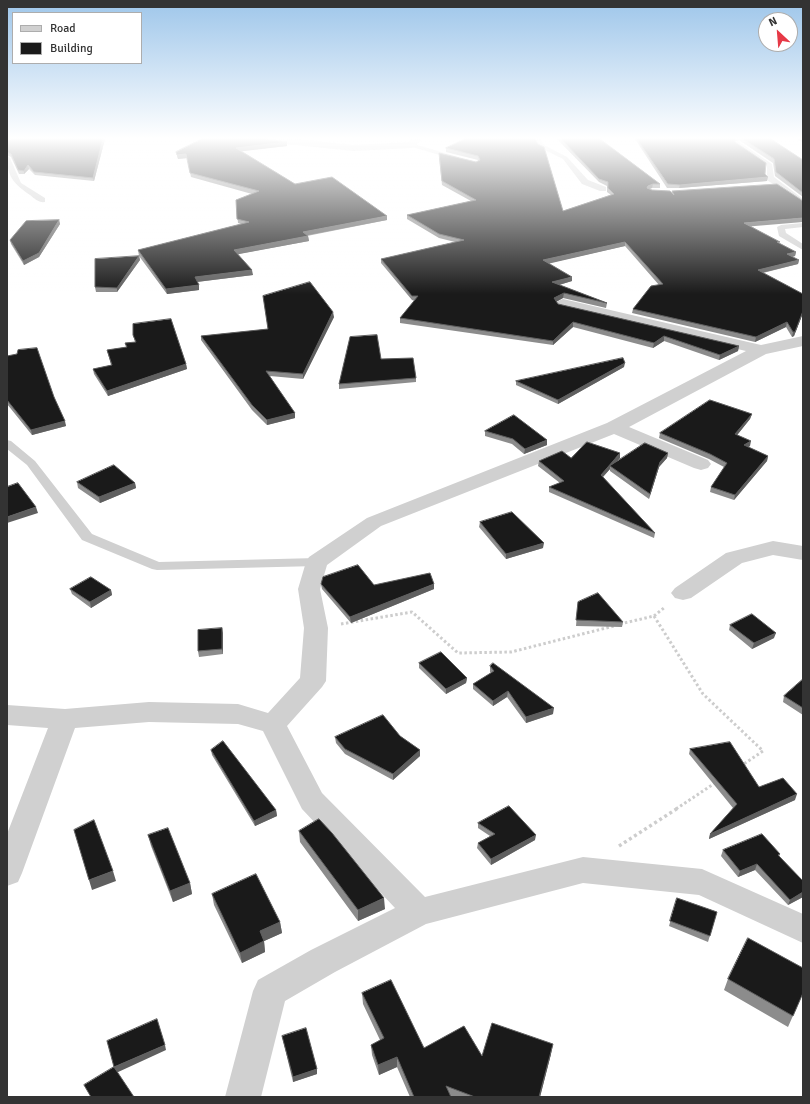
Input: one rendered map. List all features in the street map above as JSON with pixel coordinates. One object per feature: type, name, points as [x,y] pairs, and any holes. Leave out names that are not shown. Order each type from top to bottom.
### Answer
[{"type":"street","points":[[564,304],[761,350]]},
{"type":"street","points":[[272,724],[312,681],[316,628],[309,589],[317,562],[374,522],[614,427],[761,350],[803,341]]},
{"type":"street","points":[[614,427],[701,464]]},
{"type":"street","points":[[683,593],[734,558],[773,548],[803,553]]},
{"type":"street","points":[[7,715],[65,719],[149,712],[230,713],[272,724],[312,801],[419,912]]},
{"type":"street","points":[[7,873],[65,719]]},
{"type":"street","points":[[243,1097],[270,991],[323,961],[419,912],[583,870],[702,882],[803,929]]},
{"type":"lane","points":[[28,191],[42,200]]},
{"type":"lane","points":[[787,191],[803,202]]},
{"type":"lane","points":[[803,225],[781,228],[782,234],[803,248]]},
{"type":"lane","points":[[7,443],[32,463],[87,537],[157,566],[317,562]]},
{"type":"path","points":[[316,628],[412,612],[458,653],[511,652],[654,616],[703,694],[763,751],[736,769]]},
{"type":"path","points":[[583,870],[716,782]]},
{"type":"building","points":[[257,191],[351,191],[387,216],[303,232],[308,236],[234,250],[252,270],[195,277],[199,285],[166,289],[138,250],[249,222],[237,219],[236,200],[259,191]]},
{"type":"building","points":[[459,191],[557,191],[563,211],[614,194],[611,191],[670,191],[674,195],[672,191],[787,191],[803,201],[803,218],[744,223],[796,252],[787,254],[799,260],[758,270],[803,294],[803,311],[795,332],[793,332],[787,322],[756,337],[633,309],[651,286],[663,284],[625,242],[543,260],[572,277],[552,282],[607,303],[564,293],[554,298],[558,304],[739,346],[720,355],[664,336],[654,343],[573,322],[553,341],[400,318],[418,296],[412,296],[381,259],[464,240],[439,234],[407,215],[476,200]]},
{"type":"building","points":[[59,220],[39,253],[23,261],[10,240],[26,221]]},
{"type":"building","points":[[139,256],[117,288],[95,287],[95,259]]},
{"type":"building","points":[[310,282],[333,312],[303,374],[266,371],[295,413],[267,420],[252,405],[201,336],[268,329],[263,296]]},
{"type":"building","points":[[171,319],[186,364],[107,391],[93,369],[112,365],[107,350],[127,347],[125,343],[136,342],[133,335],[133,324]]},
{"type":"building","points":[[377,335],[381,359],[413,358],[416,378],[339,384],[350,337]]},
{"type":"building","points":[[37,348],[54,397],[65,421],[31,430],[7,400],[7,356],[17,354],[18,350]]},
{"type":"building","points":[[623,358],[625,363],[558,400],[516,381]]},
{"type":"building","points":[[710,400],[752,414],[735,434],[751,441],[744,445],[768,456],[735,495],[711,487],[727,463],[710,454],[660,433]]},
{"type":"building","points":[[514,415],[547,440],[525,449],[513,439],[485,431]]},
{"type":"building","points":[[587,442],[620,453],[601,475],[655,533],[549,487],[564,481],[539,461],[562,451],[571,458]]},
{"type":"building","points":[[645,443],[668,453],[660,462],[650,494],[610,466]]},
{"type":"building","points":[[114,465],[135,483],[99,497],[77,482]]},
{"type":"building","points":[[18,483],[36,507],[7,517],[7,487]]},
{"type":"building","points":[[512,512],[544,543],[506,554],[480,522]]},
{"type":"building","points":[[358,565],[374,585],[430,573],[434,584],[350,617],[321,584],[323,577]]},
{"type":"building","points":[[91,577],[111,590],[90,602],[70,589]]},
{"type":"building","points":[[598,593],[623,622],[576,620],[578,602]]},
{"type":"building","points":[[752,614],[776,633],[754,643],[730,625]]},
{"type":"building","points":[[222,628],[222,649],[198,651],[198,630]]},
{"type":"building","points":[[441,652],[467,678],[446,689],[419,663]]},
{"type":"building","points":[[493,663],[554,708],[526,717],[508,691],[493,701],[473,684],[494,671],[490,666]]},
{"type":"building","points":[[803,680],[803,708],[784,696]]},
{"type":"building","points":[[383,715],[400,736],[420,750],[393,774],[345,749],[335,737]]},
{"type":"building","points":[[223,741],[276,810],[254,821],[211,750]]},
{"type":"building","points":[[730,742],[759,787],[783,778],[797,794],[710,834],[737,804],[690,749]]},
{"type":"building","points":[[509,806],[536,835],[491,859],[478,843],[495,834],[478,823]]},
{"type":"building","points":[[319,819],[384,898],[358,910],[299,831]]},
{"type":"building","points":[[94,820],[113,871],[89,880],[74,830]]},
{"type":"building","points":[[168,828],[190,883],[170,891],[148,835]]},
{"type":"building","points":[[762,834],[780,854],[778,855],[803,881],[803,892],[790,900],[757,864],[740,871],[723,850]]},
{"type":"building","points":[[256,874],[280,922],[260,931],[264,941],[240,953],[212,894]]},
{"type":"building","points":[[677,898],[717,912],[710,936],[670,921]]},
{"type":"building","points":[[748,938],[803,968],[803,993],[793,1016],[728,979]]},
{"type":"building","points":[[391,980],[424,1048],[464,1026],[482,1056],[492,1023],[553,1044],[539,1097],[475,1097],[446,1086],[451,1097],[414,1097],[397,1057],[378,1065],[371,1045],[384,1038],[362,993]]},
{"type":"building","points":[[157,1019],[165,1045],[114,1067],[107,1041]]},
{"type":"building","points":[[306,1028],[317,1069],[293,1077],[282,1036]]},
{"type":"building","points":[[114,1067],[134,1097],[91,1097],[84,1085]]}]
